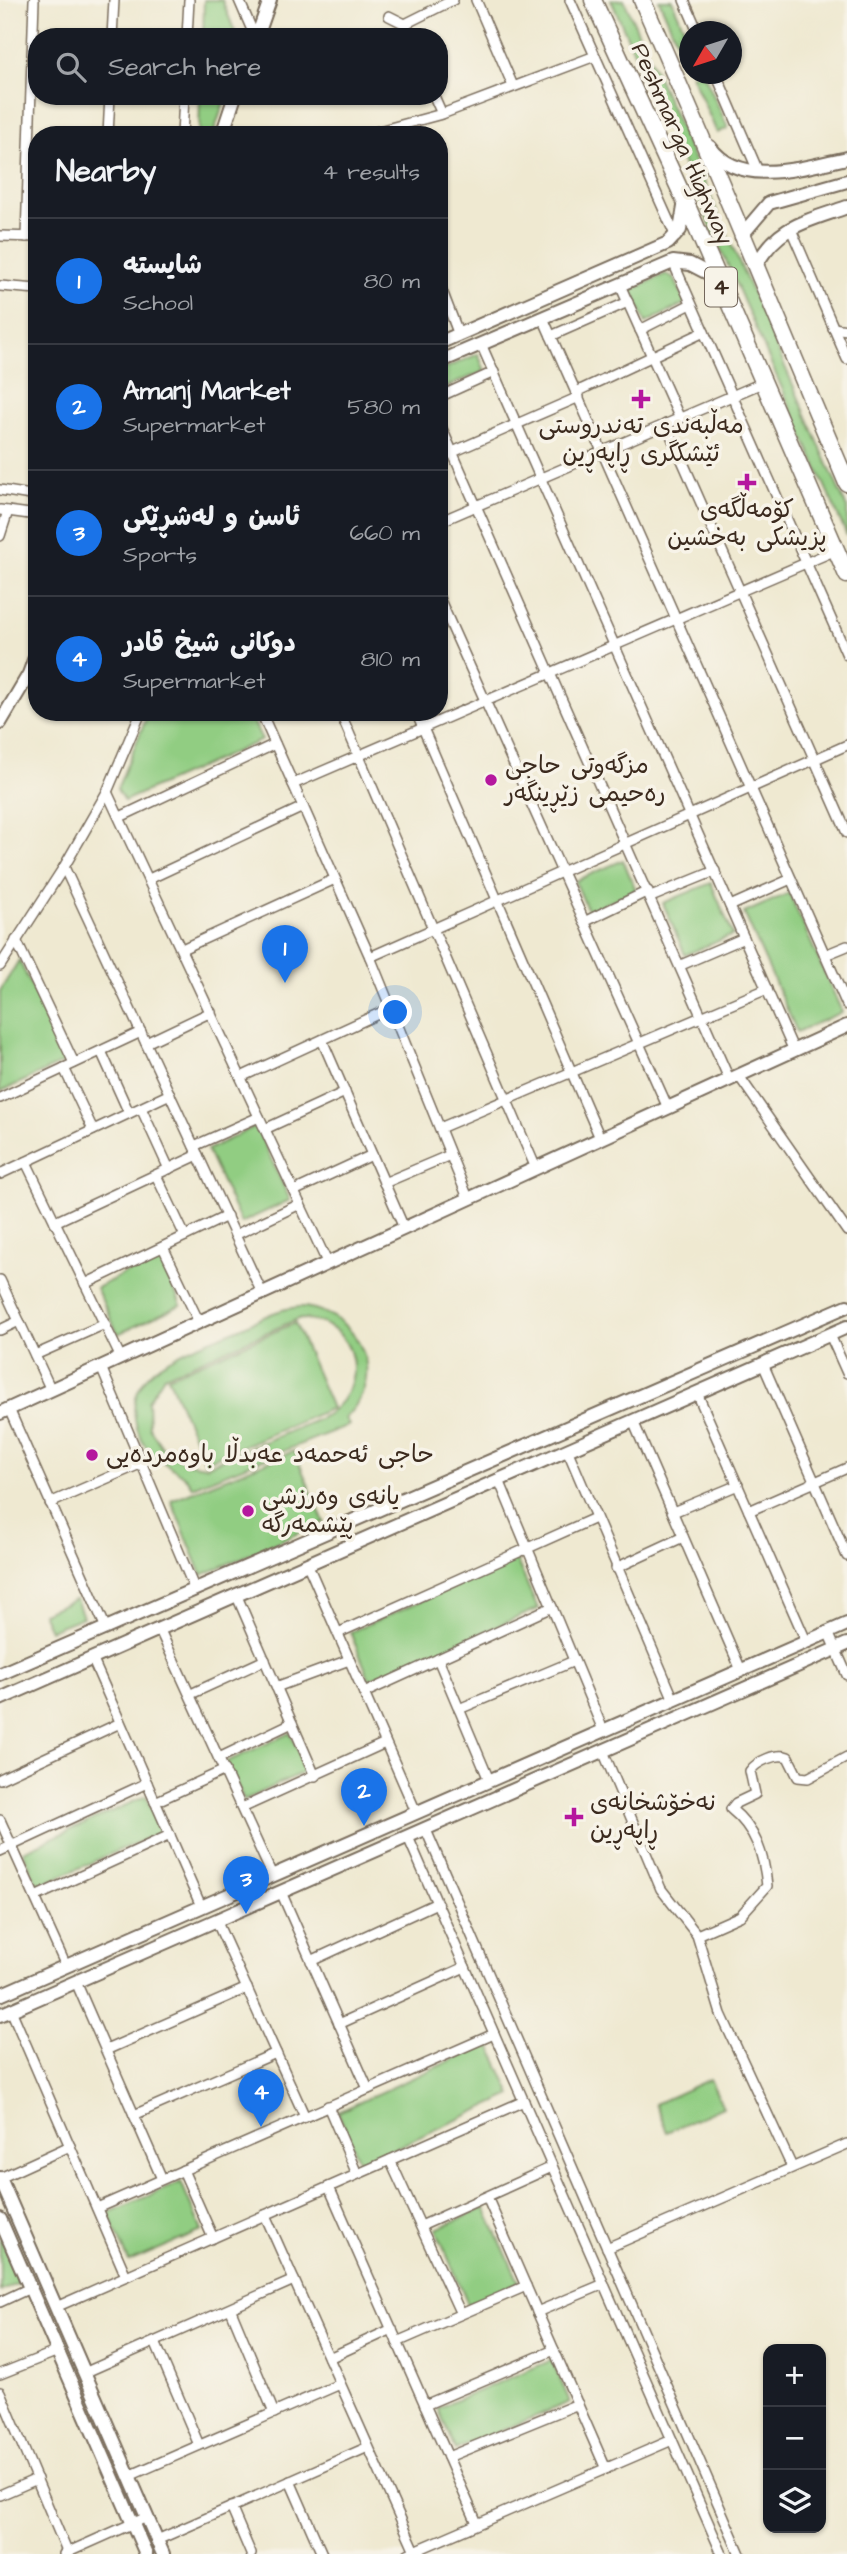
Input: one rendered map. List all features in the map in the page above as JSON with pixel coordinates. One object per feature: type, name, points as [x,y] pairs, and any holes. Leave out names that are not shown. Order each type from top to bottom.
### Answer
[{"type":"highway","name":"Peshmarga Highway","points":[[593,0],[685,201],[847,575]]},
{"type":"highway","name":"Peshmarga Highway","points":[[642,0],[705,141],[741,236],[847,483]]},
{"type":"street","points":[[33,28],[34,0]]},
{"type":"street","points":[[112,28],[114,0]]},
{"type":"street","points":[[187,28],[189,0]]},
{"type":"street","points":[[239,0],[252,28]]},
{"type":"street","points":[[259,28],[270,0]]},
{"type":"street","points":[[405,24],[453,0]]},
{"type":"street","points":[[476,0],[513,86]]},
{"type":"street","points":[[570,0],[676,237]]},
{"type":"street","points":[[684,0],[693,21]]},
{"type":"street","points":[[389,16],[405,24],[407,28]]},
{"type":"street","points":[[397,126],[442,114],[595,56]]},
{"type":"street","points":[[720,84],[758,171]]},
{"type":"street","points":[[30,105],[30,126]]},
{"type":"street","points":[[108,126],[110,105]]},
{"type":"street","points":[[183,126],[184,105]]},
{"type":"street","points":[[225,126],[232,105]]},
{"type":"street","points":[[438,105],[442,114]]},
{"type":"street","points":[[705,141],[718,158],[726,163],[758,171],[779,171],[847,158]]},
{"type":"street","points":[[0,236],[26,237],[28,178]]},
{"type":"street","points":[[741,236],[769,203],[847,181]]},
{"type":"street","points":[[676,237],[685,201]]},
{"type":"street","points":[[755,267],[768,244],[790,227],[847,207]]},
{"type":"street","points":[[790,227],[847,359]]},
{"type":"street","points":[[448,339],[525,308],[676,237]]},
{"type":"street","points":[[673,262],[847,656]]},
{"type":"street","points":[[448,358],[673,262],[690,264],[717,278]]},
{"type":"street","points":[[620,285],[680,419]]},
{"type":"street","points":[[1,289],[28,289]]},
{"type":"street","points":[[551,336],[628,302]]},
{"type":"street","points":[[640,330],[691,304]]},
{"type":"street","points":[[448,306],[459,335]]},
{"type":"street","points":[[543,318],[847,1005]]},
{"type":"street","points":[[832,328],[847,330]]},
{"type":"street","points":[[448,454],[517,424],[704,332]]},
{"type":"street","points":[[481,344],[794,1051]]},
{"type":"street","points":[[448,393],[494,372]]},
{"type":"street","points":[[448,518],[762,383]]},
{"type":"street","points":[[666,424],[847,833]]},
{"type":"street","points":[[448,445],[704,1016],[735,1078],[847,1231]]},
{"type":"street","points":[[0,490],[28,495]]},
{"type":"street","points":[[0,536],[4,510],[28,514]]},
{"type":"street","points":[[448,717],[836,550]]},
{"type":"street","points":[[448,618],[668,1108]]},
{"type":"street","points":[[0,723],[28,676]]},
{"type":"street","points":[[0,966],[64,867],[107,792],[137,721]]},
{"type":"street","points":[[265,721],[370,957],[468,1198]]},
{"type":"street","points":[[344,721],[535,1167]]},
{"type":"street","points":[[420,721],[600,1138]]},
{"type":"street","points":[[293,784],[439,721]]},
{"type":"street","points":[[120,817],[275,744]]},
{"type":"street","points":[[370,957],[847,745]]},
{"type":"street","points":[[107,792],[327,1262]]},
{"type":"street","points":[[149,879],[303,807]]},
{"type":"street","points":[[64,867],[262,1293]]},
{"type":"street","points":[[584,922],[649,894],[715,871]]},
{"type":"street","points":[[182,949],[335,879]]},
{"type":"street","points":[[730,906],[792,879]]},
{"type":"street","points":[[681,965],[744,938]]},
{"type":"street","points":[[16,940],[74,1063]]},
{"type":"street","points":[[825,955],[847,946]]},
{"type":"street","points":[[440,1128],[766,989]]},
{"type":"street","points":[[241,1077],[391,1009]]},
{"type":"street","points":[[146,1043],[211,1012]]},
{"type":"street","points":[[106,1628],[5,1411],[847,1026]]},
{"type":"street","points":[[0,1098],[141,1032]]},
{"type":"street","points":[[322,1040],[404,1228]]},
{"type":"street","points":[[101,1051],[129,1113]]},
{"type":"street","points":[[64,1068],[93,1130]]},
{"type":"street","points":[[265,1129],[345,1092]]},
{"type":"street","points":[[0,1174],[170,1094]]},
{"type":"street","points":[[141,1108],[169,1169]]},
{"type":"street","points":[[55,1222],[169,1169],[259,1117]]},
{"type":"street","points":[[294,1191],[372,1154]]},
{"type":"street","points":[[384,1183],[450,1155]]},
{"type":"street","points":[[26,1162],[121,1357]]},
{"type":"street","points":[[156,1175],[186,1236]]},
{"type":"street","points":[[236,1235],[300,1204]]},
{"type":"street","points":[[85,1284],[227,1216]]},
{"type":"street","points":[[163,1247],[199,1322]]},
{"type":"street","points":[[0,1280],[51,1390]]},
{"type":"street","points":[[0,1674],[847,1306]]},
{"type":"street","points":[[0,1331],[19,1321]]},
{"type":"street","points":[[35,1355],[105,1324]]},
{"type":"street","points":[[0,1699],[359,1539],[847,1327]]},
{"type":"street","points":[[791,1330],[799,1348]]},
{"type":"street","points":[[830,1335],[847,1373]]},
{"type":"street","points":[[763,1364],[844,1543],[847,1556]]},
{"type":"street","points":[[102,1367],[195,1590]]},
{"type":"street","points":[[697,1393],[807,1643]]},
{"type":"street","points":[[594,1417],[602,1434]]},
{"type":"street","points":[[633,1421],[741,1670]]},
{"type":"street","points":[[567,1449],[674,1700]]},
{"type":"street","points":[[50,1503],[142,1463]]},
{"type":"street","points":[[749,1511],[847,1468]]},
{"type":"street","points":[[499,1480],[603,1730]]},
{"type":"street","points":[[673,1512],[738,1485]]},
{"type":"street","points":[[338,1633],[527,1546],[595,1518]]},
{"type":"street","points":[[352,1523],[359,1539]]},
{"type":"street","points":[[616,1568],[683,1537]]},
{"type":"street","points":[[307,1563],[416,1812]]},
{"type":"street","points":[[236,1594],[315,1776]]},
{"type":"street","points":[[363,1693],[552,1607]]},
{"type":"street","points":[[0,1995],[847,1624]]},
{"type":"street","points":[[159,1628],[272,1875]]},
{"type":"street","points":[[828,1632],[841,1646],[847,1675]]},
{"type":"street","points":[[126,2276],[70,2146],[6,2012],[841,1646]]},
{"type":"street","points":[[60,1648],[68,1668]]},
{"type":"street","points":[[92,1658],[201,1906]]},
{"type":"street","points":[[438,1659],[489,1780]]},
{"type":"street","points":[[191,1694],[265,1660]]},
{"type":"street","points":[[276,1687],[349,1660]]},
{"type":"street","points":[[459,1709],[575,1661]]},
{"type":"street","points":[[0,1779],[120,1723]]},
{"type":"street","points":[[219,1758],[292,1723]]},
{"type":"street","points":[[242,1808],[386,1743]]},
{"type":"street","points":[[603,1751],[661,1888],[697,1936],[720,2014],[792,2167]]},
{"type":"street","points":[[697,1936],[740,1916],[767,1886],[764,1858],[756,1840],[743,1819],[731,1809],[736,1803],[755,1794],[750,1771],[755,1764],[780,1755],[788,1757],[798,1777],[808,1778],[847,1757]]},
{"type":"street","points":[[155,1802],[225,1770]]},
{"type":"street","points":[[0,1851],[147,1783]]},
{"type":"street","points":[[0,1820],[66,1966]]},
{"type":"street","points":[[426,1830],[740,2554]]},
{"type":"street","points":[[35,1897],[170,1835]]},
{"type":"street","points":[[408,1837],[722,2554]]},
{"type":"street","points":[[281,1892],[368,2089]]},
{"type":"street","points":[[311,1961],[437,1903]]},
{"type":"street","points":[[216,1920],[305,2117]]},
{"type":"street","points":[[107,1948],[115,1965]]},
{"type":"street","points":[[339,2024],[465,1967]]},
{"type":"street","points":[[76,1982],[162,2179]]},
{"type":"street","points":[[106,2050],[247,1988]]},
{"type":"street","points":[[97,2208],[494,2034]]},
{"type":"street","points":[[134,2115],[276,2053]]},
{"type":"street","points":[[514,2080],[531,2072]]},
{"type":"street","points":[[56,2307],[524,2101]]},
{"type":"street","points":[[328,2106],[357,2174]]},
{"type":"street","points":[[607,2248],[847,2144]]},
{"type":"street","points":[[70,2146],[0,2178],[163,2554]]},
{"type":"street","points":[[390,2160],[461,2314]]},
{"type":"street","points":[[421,2226],[552,2167]]},
{"type":"street","points":[[183,2170],[213,2238]]},
{"type":"street","points":[[329,2187],[477,2523]]},
{"type":"street","points":[[487,2197],[606,2469]]},
{"type":"street","points":[[265,2215],[369,2447],[412,2553],[672,2440]]},
{"type":"street","points":[[2,2226],[146,2554]]},
{"type":"street","points":[[84,2373],[294,2280]]},
{"type":"street","points":[[537,2312],[604,2284]]},
{"type":"street","points":[[397,2342],[526,2286]]},
{"type":"street","points":[[0,2302],[30,2288]]},
{"type":"street","points":[[231,2310],[274,2413]]},
{"type":"street","points":[[329,2358],[392,2329]]},
{"type":"street","points":[[155,2342],[200,2445]]},
{"type":"street","points":[[425,2405],[554,2350]]},
{"type":"street","points":[[0,2374],[58,2351]]},
{"type":"street","points":[[129,2476],[340,2384]]},
{"type":"street","points":[[0,2392],[67,2553],[147,2517]]},
{"type":"street","points":[[448,2458],[578,2404]]},
{"type":"street","points":[[156,2540],[369,2447]]},
{"type":"street","points":[[691,2483],[706,2476]]},
{"type":"street","points":[[0,2495],[37,2479]]},
{"type":"street","points":[[290,2482],[322,2554]]},
{"type":"street","points":[[231,2507],[251,2554]]},
{"type":"green space","points":[[204,0],[222,0],[233,28],[203,28]]},
{"type":"green space","points":[[611,0],[624,0],[847,508],[847,536]]},
{"type":"green space","points":[[659,0],[672,0],[681,21],[679,46]]},
{"type":"green space","points":[[695,84],[708,84],[728,128],[717,133]]},
{"type":"green space","points":[[200,105],[223,105],[216,126],[199,126]]},
{"type":"green space","points":[[665,274],[674,278],[686,303],[646,323],[632,290]]},
{"type":"green space","points":[[478,354],[485,371],[448,386],[448,367]]},
{"type":"green space","points":[[145,721],[253,721],[262,740],[124,801],[117,789]]},
{"type":"green space","points":[[623,860],[636,890],[588,911],[575,881]]},
{"type":"green space","points":[[711,883],[733,935],[685,955],[663,903]]},
{"type":"green space","points":[[789,893],[842,1012],[797,1032],[744,913]]},
{"type":"green space","points":[[19,960],[67,1061],[0,1092],[0,991]]},
{"type":"green space","points":[[256,1126],[290,1200],[241,1223],[207,1150]]},
{"type":"green space","points":[[159,1256],[181,1305],[118,1334],[96,1288]]},
{"type":"green space","points":[[296,1307],[324,1312],[341,1322],[362,1350],[366,1367],[365,1384],[358,1402],[345,1418],[349,1425],[192,1487],[187,1479],[157,1458],[142,1441],[134,1407],[139,1389],[149,1375],[163,1363],[181,1353],[269,1315]],"holes":[[[298,1319],[319,1322],[335,1330],[346,1343],[352,1358],[352,1375],[347,1392],[336,1407],[319,1419],[206,1466],[186,1463],[163,1449],[149,1427],[148,1401],[164,1376]]]},
{"type":"green space","points":[[295,1323],[332,1408],[205,1462],[168,1377]]},
{"type":"green space","name":"یانەی وەرزشی پێشمەرگە","points":[[294,1451],[324,1522],[202,1575],[171,1500]]},
{"type":"green space","points":[[516,1559],[538,1609],[370,1680],[350,1632]]},
{"type":"green space","points":[[76,1599],[83,1617],[50,1630],[42,1613]]},
{"type":"green space","points":[[290,1733],[308,1770],[244,1800],[226,1762]]},
{"type":"green space","points":[[146,1796],[161,1832],[38,1886],[23,1851]]},
{"type":"green space","points":[[489,2043],[512,2095],[360,2164],[338,2112]]},
{"type":"green space","points":[[710,2079],[723,2107],[667,2132],[655,2104]]},
{"type":"green space","points":[[181,2182],[202,2231],[129,2262],[108,2213]]},
{"type":"green space","points":[[485,2208],[519,2282],[468,2305],[436,2229]]},
{"type":"green space","points":[[0,2239],[19,2283],[0,2292]]},
{"type":"green space","points":[[552,2360],[570,2402],[455,2450],[438,2408]]},
{"type":"place","name":"مەڵبەندی تەندروستی ئێشکگری ڕاپەڕین","points":[[641,399]]},
{"type":"place","name":"کۆمەڵگەی پزیشکی بەخشین","points":[[747,483]]},
{"type":"place","name":"مزگەوتی حاجی رەحیمی زێڕینگەر","points":[[491,780]]},
{"type":"place","name":"شایستە","points":[[285,983]]},
{"type":"place","name":"حاجی ئەحمەد عەبدڵا باوەمردەیی","points":[[92,1455]]},
{"type":"place","name":"یانەی وەرزشی پێشمەرگە","points":[[248,1511]]},
{"type":"place","name":"نەخۆشخانەی ڕاپەڕین","points":[[574,1817]]},
{"type":"place","name":"Amanj Market","points":[[364,1826]]},
{"type":"place","name":"ئاسن و لەشڕێکی","points":[[246,1914]]},
{"type":"place","name":"دوکانی شیخ قادر","points":[[261,2127]]}]
